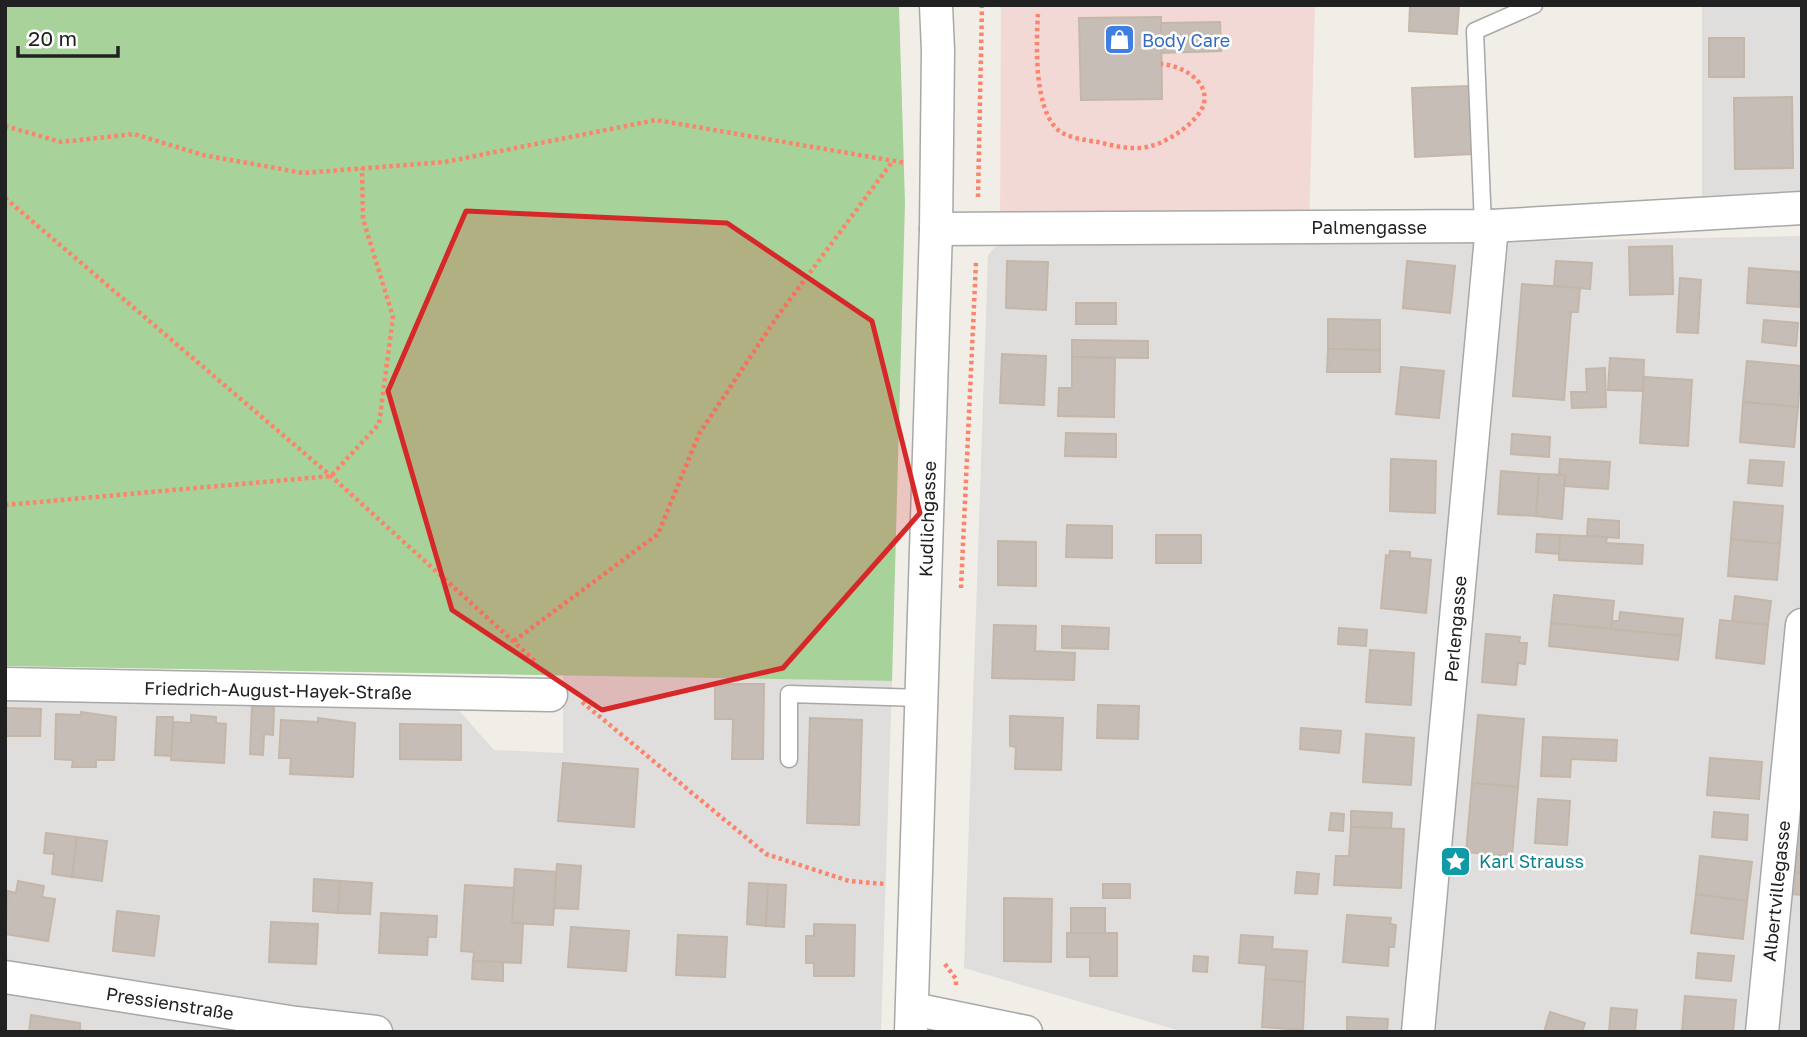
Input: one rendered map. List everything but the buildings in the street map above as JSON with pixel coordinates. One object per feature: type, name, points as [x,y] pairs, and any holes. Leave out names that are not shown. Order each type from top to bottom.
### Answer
[{"type":"street","name":"Kudlichgasse","points":[[912,1020],[936,229],[936,5]]},
{"type":"street","name":"Palmengasse","points":[[936,229],[1488,226],[1802,208]]},
{"type":"street","name":"Perlengasse","points":[[1418,1032],[1488,226]]},
{"type":"street","name":"Albertvillegasse","points":[[1762,1032],[1802,625]]},
{"type":"street","name":"Friedrich-August-Hayek-Straße","points":[[5,684],[557,688]]},
{"type":"street","name":"Pressienstraße","points":[[5,977],[296,1023],[376,1032]]},
{"type":"street","points":[[912,1020],[1026,1032]]},
{"type":"lane","points":[[1488,226],[1475,32],[1534,5]]},
{"type":"lane","points":[[789,759],[789,694],[922,698]]},
{"type":"path","points":[[977,229],[982,5]]},
{"type":"path","points":[[1038,14],[1038,51],[1044,108],[1058,130],[1066,134],[1125,148],[1149,147],[1170,140],[1196,116],[1204,104],[1204,93],[1196,80],[1184,69],[1161,64]]},
{"type":"path","points":[[5,126],[61,142],[134,134],[203,155],[303,173],[445,162],[656,120],[892,162],[917,163]]},
{"type":"path","points":[[514,642],[658,534],[699,433],[777,317],[892,162]]},
{"type":"path","points":[[5,505],[331,476],[379,424],[393,317],[363,219],[362,168]]},
{"type":"path","points":[[5,198],[331,476],[514,642],[557,688],[766,854],[849,881],[897,884]]},
{"type":"highlighted area","points":[[466,211],[727,223],[872,321],[920,513],[783,668],[602,710],[452,610],[388,391]]},
{"type":"shaded area","points":[[1001,5],[1315,5],[1309,227],[1000,228]]},
{"type":"shaded area","points":[[1702,5],[1802,5],[1802,191],[1702,196]]},
{"type":"shaded area","points":[[1802,236],[1802,1032],[1184,1032],[964,968],[988,255],[1000,242],[1522,241]]},
{"type":"shaded area","points":[[563,674],[892,681],[881,1032],[5,1032],[5,698],[454,705],[494,750],[563,753]]},
{"type":"green space","points":[[5,5],[899,5],[905,203],[892,681],[5,666]]},
{"type":"place","name":"Body Care","points":[[1119,40]]},
{"type":"place","name":"Karl Strauss","points":[[1456,861]]}]
